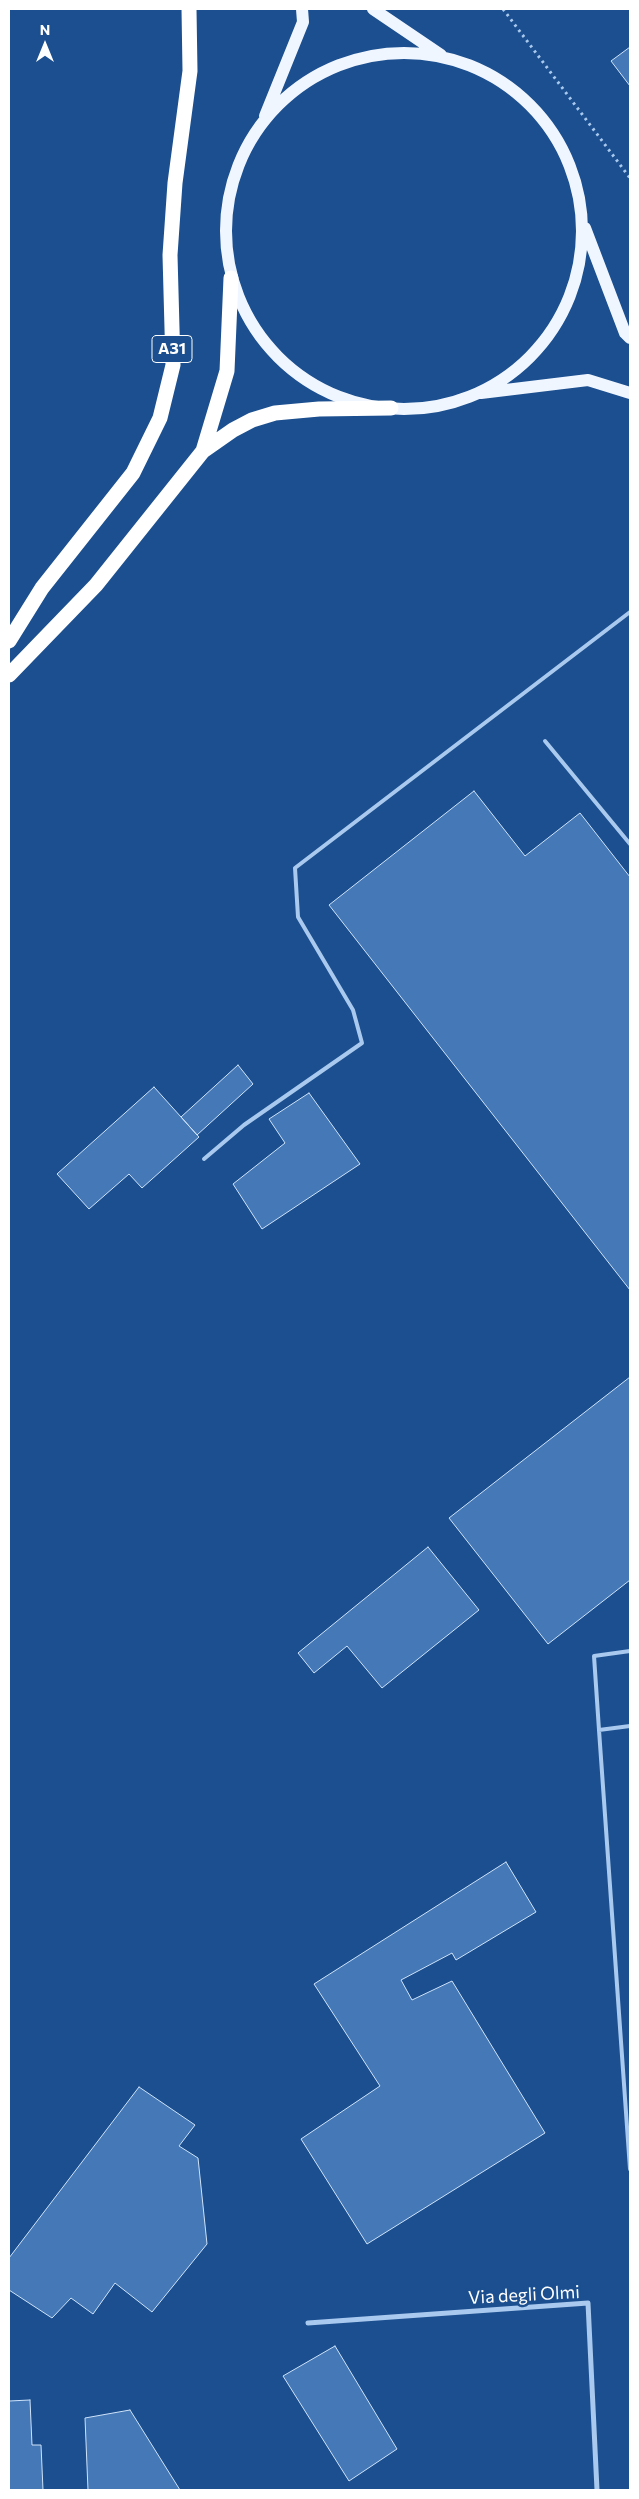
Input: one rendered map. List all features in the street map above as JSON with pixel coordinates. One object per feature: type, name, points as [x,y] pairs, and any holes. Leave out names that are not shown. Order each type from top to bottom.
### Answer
[{"type":"highway","name":"A31","points":[[9,641],[42,588],[133,473],[160,418],[173,365],[170,255],[175,183],[190,71],[189,9]]},
{"type":"highway","points":[[203,451],[227,371],[231,278]]},
{"type":"highway","points":[[9,675],[96,585],[203,451],[232,430],[252,420],[275,413],[320,409],[391,408]]},
{"type":"main road","points":[[302,9],[303,22],[262,122],[246,147],[234,174],[226,211],[226,250],[231,278],[244,312],[263,341],[281,360],[313,384],[344,399],[391,408],[442,405],[476,394],[588,380],[630,393]]},
{"type":"main road","points":[[373,9],[445,58]]},
{"type":"main road","points":[[262,122],[296,88],[331,68],[384,54],[411,53],[445,58],[470,66],[495,78],[528,104],[552,132],[564,152],[576,186],[582,221],[625,333],[630,338]]},
{"type":"main road","points":[[476,394],[516,369],[540,346],[561,314],[576,279],[581,248],[582,221]]},
{"type":"street","name":"Via degli Olmi","points":[[308,2323],[588,2303],[597,2490]]},
{"type":"lane","points":[[204,1159],[244,1125],[362,1043],[353,1010],[298,917],[295,868],[630,612]]},
{"type":"lane","points":[[545,741],[630,844]]},
{"type":"lane","points":[[630,1651],[594,1656],[630,2169]]},
{"type":"lane","points":[[599,1730],[630,1726]]},
{"type":"path","points":[[504,9],[630,178]]},
{"type":"building","points":[[630,47],[630,86],[611,61]]},
{"type":"building","points":[[474,791],[525,856],[580,813],[630,877],[630,1290],[329,905]]},
{"type":"building","points":[[238,1065],[253,1084],[197,1135],[181,1117]]},
{"type":"building","points":[[154,1087],[199,1137],[142,1188],[129,1174],[89,1209],[57,1174]]},
{"type":"building","points":[[309,1093],[360,1164],[262,1229],[233,1184],[285,1143],[269,1119]]},
{"type":"building","points":[[630,1377],[630,1580],[548,1644],[449,1518]]},
{"type":"building","points":[[428,1547],[479,1610],[382,1688],[347,1646],[314,1673],[298,1653]]},
{"type":"building","points":[[506,1862],[536,1912],[456,1960],[452,1953],[401,1980],[412,2000],[452,1981],[545,2133],[367,2244],[301,2139],[380,2086],[314,1984]]},
{"type":"building","points":[[139,2087],[195,2125],[179,2146],[198,2158],[207,2244],[152,2312],[115,2283],[93,2314],[71,2298],[52,2318],[9,2290],[9,2258]]},
{"type":"building","points":[[335,2346],[397,2449],[349,2481],[283,2376]]},
{"type":"building","points":[[30,2400],[32,2445],[41,2445],[43,2490],[9,2490],[9,2401]]},
{"type":"building","points":[[130,2410],[180,2490],[88,2490],[85,2418]]}]
